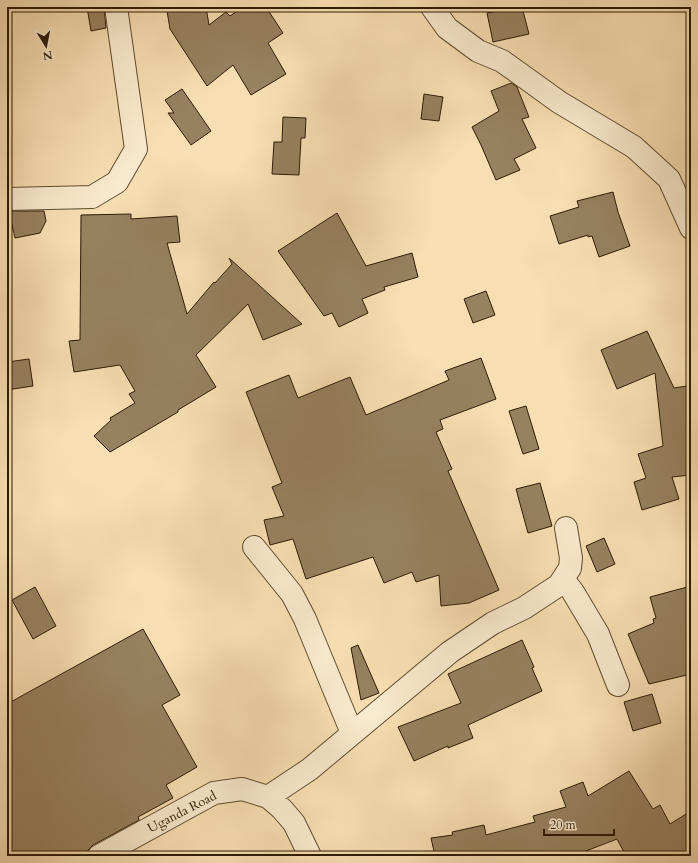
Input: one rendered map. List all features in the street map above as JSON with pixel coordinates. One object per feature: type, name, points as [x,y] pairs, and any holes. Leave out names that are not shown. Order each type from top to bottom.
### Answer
[{"type":"street","points":[[7,199],[92,197],[117,182],[136,149],[116,7]]},
{"type":"street","points":[[432,7],[447,28],[478,51],[502,61],[559,102],[634,147],[669,179],[691,228]]},
{"type":"street","points":[[268,797],[310,769],[450,652],[493,623],[524,608],[559,585],[570,568],[572,558],[566,528]]},
{"type":"street","points":[[254,546],[292,594],[302,613],[352,733]]},
{"type":"street","points":[[563,579],[573,592],[598,634],[618,685]]},
{"type":"street","name":"Uganda Road","points":[[99,856],[214,793],[242,789],[268,797],[282,809],[294,823],[310,856]]},
{"type":"building","points":[[87,7],[104,7],[106,28],[91,31]]},
{"type":"building","points":[[190,7],[206,7],[209,25],[226,12],[230,16],[243,7],[266,7],[283,33],[268,43],[286,74],[251,95],[233,65],[207,86],[170,29],[167,11]]},
{"type":"building","points":[[522,7],[529,34],[493,42],[487,13]]},
{"type":"building","points":[[511,83],[517,87],[529,117],[522,119],[536,148],[514,159],[520,170],[496,180],[472,127],[499,111],[491,91]]},
{"type":"building","points":[[182,89],[211,131],[191,145],[168,113],[174,113],[165,100]]},
{"type":"building","points":[[424,94],[443,97],[439,121],[421,119]]},
{"type":"building","points":[[283,117],[306,118],[305,138],[301,138],[299,175],[272,174],[274,142],[282,142]]},
{"type":"building","points":[[613,192],[618,212],[630,246],[599,257],[592,236],[588,237],[588,235],[559,244],[550,216],[579,207],[577,201]]},
{"type":"building","points":[[9,211],[44,211],[46,221],[40,233],[15,238]]},
{"type":"building","points":[[337,213],[366,266],[412,253],[418,277],[384,287],[385,290],[362,299],[368,313],[339,327],[332,313],[324,316],[278,251]]},
{"type":"building","points":[[131,214],[131,219],[177,216],[180,242],[167,243],[187,314],[214,282],[215,283],[232,264],[229,258],[302,324],[263,340],[248,304],[196,355],[216,387],[178,410],[178,412],[110,452],[94,436],[111,420],[110,418],[135,403],[129,394],[135,391],[120,365],[74,372],[69,341],[80,340],[81,215]]},
{"type":"building","points":[[486,291],[495,315],[473,323],[464,299]]},
{"type":"building","points":[[647,331],[674,388],[687,386],[689,401],[691,400],[691,475],[672,477],[679,499],[642,510],[634,482],[646,478],[638,454],[663,446],[655,373],[617,389],[601,350]]},
{"type":"building","points":[[481,358],[496,399],[440,420],[443,429],[436,432],[452,469],[448,471],[499,590],[469,603],[441,606],[439,575],[416,582],[412,572],[384,583],[373,557],[306,579],[293,539],[270,545],[264,520],[284,516],[272,487],[282,483],[246,392],[289,375],[298,398],[350,377],[366,415],[449,380],[445,371]]},
{"type":"building","points":[[29,359],[33,386],[7,390],[7,362]]},
{"type":"building","points":[[526,406],[539,449],[523,454],[509,411]]},
{"type":"building","points":[[540,483],[552,526],[528,533],[516,489]]},
{"type":"building","points":[[604,538],[615,564],[597,572],[586,546]]},
{"type":"building","points":[[691,586],[691,674],[649,684],[628,634],[654,623],[653,619],[656,618],[650,597]]},
{"type":"building","points":[[35,587],[56,626],[33,639],[12,600]]},
{"type":"building","points":[[143,629],[180,695],[162,705],[197,767],[166,785],[173,798],[138,817],[139,820],[93,845],[88,850],[87,856],[7,856],[7,704]]},
{"type":"building","points":[[522,640],[534,667],[532,668],[542,691],[468,725],[473,738],[448,748],[448,746],[414,761],[398,727],[461,703],[448,674]]},
{"type":"building","points":[[358,645],[379,693],[361,700],[351,648]]},
{"type":"building","points":[[652,694],[661,723],[633,731],[624,702]]},
{"type":"building","points":[[629,771],[653,809],[660,805],[670,824],[691,811],[691,856],[626,856],[617,839],[573,856],[435,856],[431,838],[453,835],[452,832],[484,825],[486,835],[535,822],[533,816],[566,807],[560,791],[583,782],[588,796]]}]
